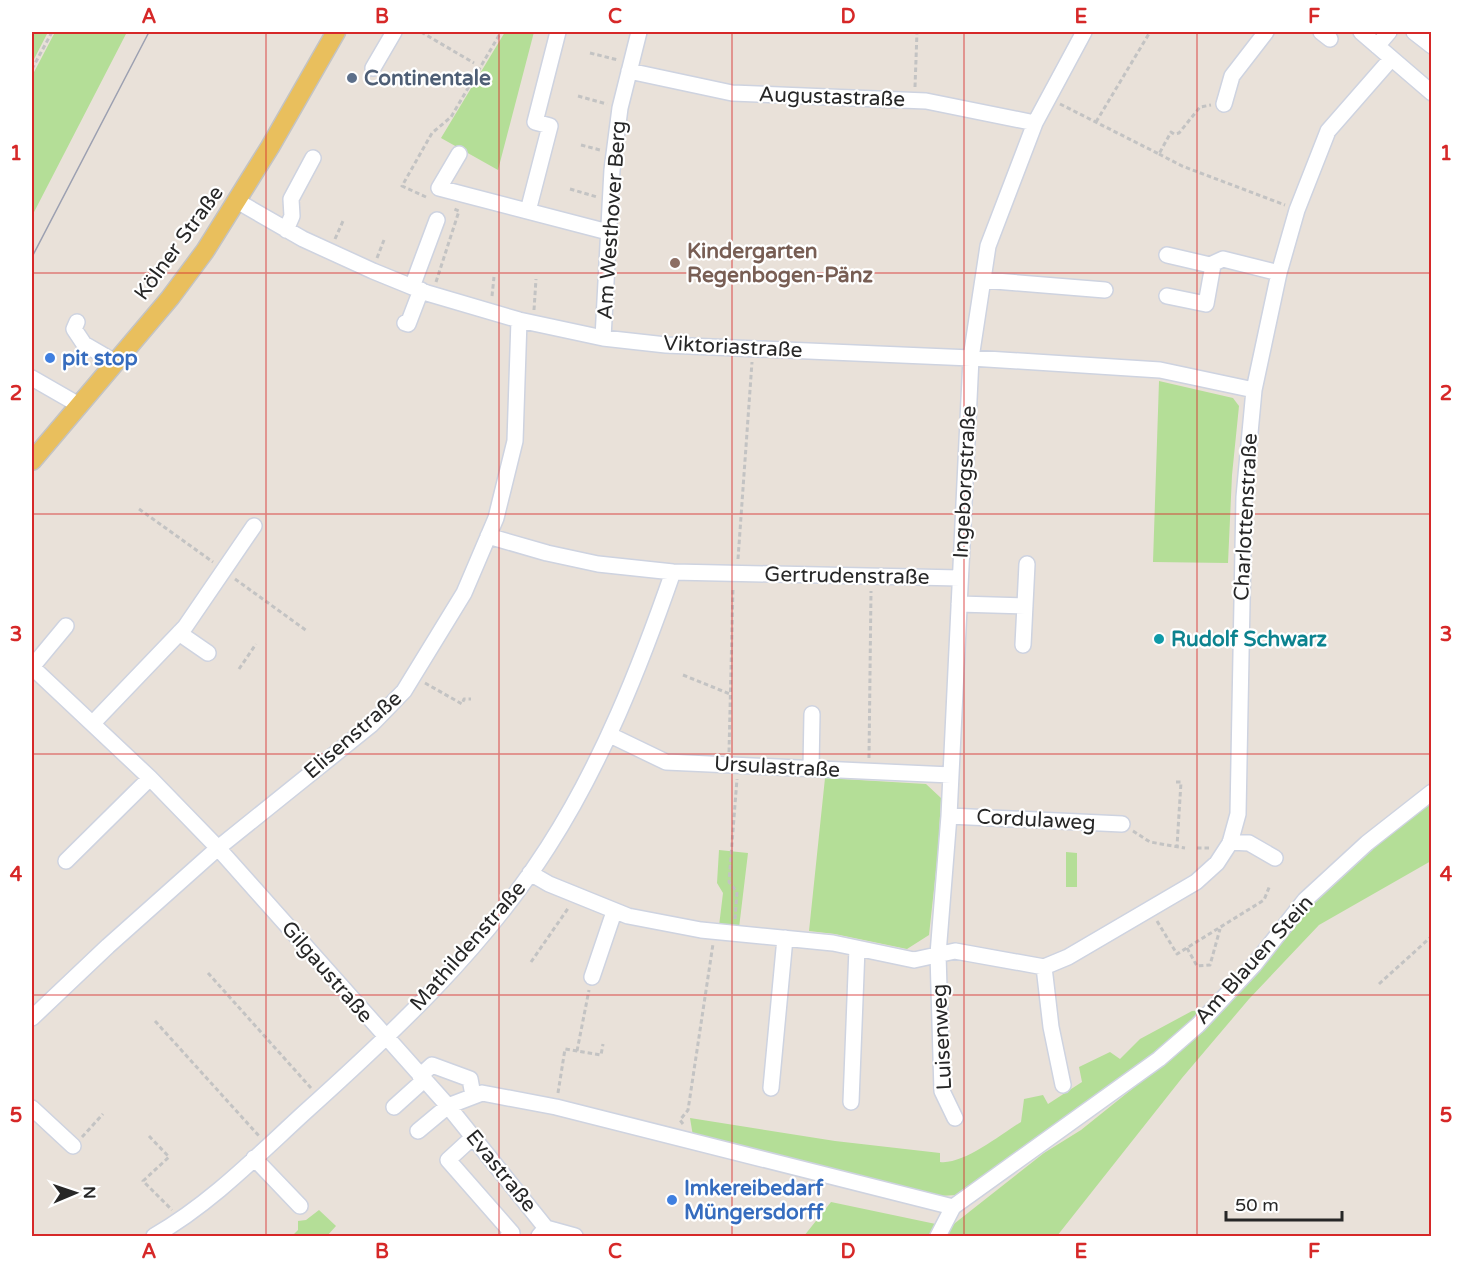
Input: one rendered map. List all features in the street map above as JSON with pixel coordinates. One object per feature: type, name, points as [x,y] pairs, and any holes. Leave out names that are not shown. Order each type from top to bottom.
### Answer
[{"type":"main road","name":"Kölner Straße","points":[[32,461],[191,270],[237,201],[336,32]]},
{"type":"street","points":[[528,211],[550,126],[535,122],[558,32]]},
{"type":"street","name":"Am Westhover Berg","points":[[603,338],[614,154],[621,108],[639,32]]},
{"type":"street","name":"Ingeborgstraße","points":[[938,954],[949,816],[971,358],[988,246],[1035,123],[1084,32]]},
{"type":"street","points":[[1224,104],[1232,76],[1266,32]]},
{"type":"street","points":[[1361,32],[1431,93]]},
{"type":"street","points":[[1377,46],[1389,32]]},
{"type":"street","points":[[1414,32],[1431,46]]},
{"type":"street","points":[[373,68],[391,33]]},
{"type":"street","name":"Charlottenstraße","points":[[1044,967],[1068,957],[1196,882],[1217,863],[1230,842],[1238,814],[1244,497],[1254,390],[1279,273],[1297,210],[1328,131],[1391,59]]},
{"type":"street","name":"Augustastraße","points":[[630,68],[732,93],[914,100],[1035,123]]},
{"type":"street","points":[[459,154],[439,188],[608,232]]},
{"type":"street","points":[[286,230],[292,216],[291,199],[314,158]]},
{"type":"street","name":"Viktoriastraße","points":[[237,201],[286,230],[373,271],[416,288],[526,322],[603,338],[666,345],[971,358],[1160,370],[1254,390]]},
{"type":"street","points":[[405,323],[408,324],[416,288],[437,220]]},
{"type":"street","points":[[1167,255],[1213,265],[1222,259],[1279,273]]},
{"type":"street","points":[[1167,296],[1206,304],[1213,265]]},
{"type":"street","points":[[983,280],[1105,290]]},
{"type":"street","points":[[76,322],[74,329],[84,344],[115,362]]},
{"type":"street","name":"Elisenstraße","points":[[32,1018],[108,946],[218,848],[371,725],[404,691],[464,593],[496,518],[515,441],[526,322]]},
{"type":"street","points":[[32,378],[80,405]]},
{"type":"street","points":[[93,723],[179,633],[225,571],[254,526]]},
{"type":"street","name":"Gertrudenstraße","points":[[488,536],[546,553],[598,564],[673,572],[960,578]]},
{"type":"street","points":[[1023,645],[1027,564]]},
{"type":"street","name":"Mathildenstraße","points":[[154,1236],[207,1201],[387,1039],[480,938],[549,846],[610,735],[652,633],[673,572]]},
{"type":"street","points":[[959,604],[1025,606]]},
{"type":"street","points":[[32,667],[66,626]]},
{"type":"street","points":[[179,633],[208,653]]},
{"type":"street","name":"Gilgaustraße","points":[[32,667],[150,778],[218,848],[448,1106]]},
{"type":"street","points":[[811,769],[812,714]]},
{"type":"street","name":"Ursulastraße","points":[[610,735],[666,762],[951,776]]},
{"type":"street","points":[[66,861],[150,778]]},
{"type":"street","name":"Am Blauen Stein","points":[[938,1236],[953,1207],[1159,1059],[1198,1025],[1254,965],[1305,900],[1366,843],[1431,792]]},
{"type":"street","name":"Cordulaweg","points":[[949,816],[1122,824]]},
{"type":"street","points":[[1230,842],[1249,843],[1275,858]]},
{"type":"street","points":[[530,873],[576,896],[628,916],[715,931],[857,948],[914,960],[955,951],[1044,967],[1051,1027],[1063,1085]]},
{"type":"street","points":[[592,977],[614,912]]},
{"type":"street","points":[[771,1088],[785,938]]},
{"type":"street","points":[[851,1102],[857,948]]},
{"type":"street","name":"Luisenweg","points":[[938,954],[942,1091],[955,1118]]},
{"type":"street","points":[[394,1107],[432,1065],[470,1079],[473,1095]]},
{"type":"street","points":[[418,1131],[448,1106],[473,1095],[496,1094],[685,1133],[953,1207]]},
{"type":"street","name":"Evastraße","points":[[448,1106],[543,1232]]},
{"type":"street","points":[[32,1108],[74,1146]]},
{"type":"street","points":[[473,1137],[448,1160],[512,1233],[508,1236]]},
{"type":"street","points":[[255,1158],[300,1206]]},
{"type":"street","points":[[543,1232],[575,1236]]},
{"type":"path","points":[[32,69],[52,32]]},
{"type":"path","points":[[421,32],[474,63]]},
{"type":"path","points":[[914,100],[917,32]]},
{"type":"path","points":[[1096,122],[1150,32]]},
{"type":"path","points":[[590,53],[630,68]]},
{"type":"path","points":[[578,96],[621,108]]},
{"type":"path","points":[[1048,98],[1182,166],[1297,210]]},
{"type":"path","points":[[1159,154],[1171,132],[1179,133],[1200,107]]},
{"type":"path","points":[[581,145],[614,154]]},
{"type":"path","points":[[570,189],[610,201]]},
{"type":"path","points":[[526,322],[536,279]]},
{"type":"path","points":[[735,574],[753,348]]},
{"type":"path","name":"Gertrudenstraße","points":[[733,933],[737,892],[729,882],[733,765],[730,694],[735,574]]},
{"type":"path","points":[[869,772],[871,577]]},
{"type":"path","points":[[239,669],[256,644]]},
{"type":"path","points":[[683,675],[730,694]]},
{"type":"path","points":[[413,676],[462,704],[464,699],[471,699]]},
{"type":"path","points":[[1176,782],[1181,782],[1177,846]]},
{"type":"path","points":[[1122,824],[1150,842],[1185,848]]},
{"type":"path","points":[[1150,909],[1177,954],[1264,900],[1270,885]]},
{"type":"path","points":[[531,962],[576,896]]},
{"type":"path","points":[[1187,948],[1197,966],[1209,965],[1220,927]]},
{"type":"path","points":[[685,1133],[680,1120],[688,1110],[715,931]]},
{"type":"path","points":[[1379,984],[1431,936]]},
{"type":"path","points":[[208,973],[320,1099]]},
{"type":"path","points":[[578,1051],[592,977]]},
{"type":"path","points":[[155,1021],[268,1146]]},
{"type":"path","points":[[556,1107],[565,1049],[601,1055],[603,1044]]},
{"type":"path","points":[[74,1146],[103,1114]]},
{"type":"path","points":[[148,1136],[169,1157],[143,1181],[181,1220]]},
{"type":"green space","points":[[32,32],[48,32],[32,63]]},
{"type":"green space","points":[[55,32],[127,32],[32,216],[32,76]]},
{"type":"green space","points":[[505,32],[534,32],[498,170],[441,138]]},
{"type":"green space","points":[[1159,381],[1233,398],[1239,406],[1232,475],[1228,563],[1153,562]]},
{"type":"green space","points":[[825,778],[926,784],[941,798],[929,935],[907,949],[809,931]]},
{"type":"green space","points":[[1431,798],[1431,861],[1319,925],[1249,999],[1182,1078],[1057,1236],[804,1236],[831,1202],[950,1227],[1044,1153],[1081,1130],[1162,1065],[1307,903]]},
{"type":"green space","points":[[719,850],[748,853],[739,928],[719,926],[723,893],[717,883]]},
{"type":"green space","points":[[1066,852],[1077,853],[1077,887],[1066,887]]},
{"type":"green space","points":[[1207,1010],[1160,1051],[974,1187],[957,1195],[939,1196],[693,1136],[690,1118],[835,1141],[940,1153],[940,1162],[950,1162],[971,1154],[1021,1122],[1024,1099],[1043,1095],[1048,1104],[1082,1082],[1079,1067],[1110,1052],[1120,1059],[1140,1039],[1192,1011]]},
{"type":"green space","points":[[319,1210],[336,1226],[327,1236],[292,1236],[298,1230],[298,1221],[306,1220]]},
{"type":"tram line","points":[[32,257],[149,32]]},
{"type":"place","name":"Continentale","points":[[352,78]]},
{"type":"place","name":"Kindergarten Regenbogen-Pänz","points":[[675,263]]},
{"type":"place","name":"pit stop","points":[[50,358]]},
{"type":"place","name":"Rudolf Schwarz","points":[[1159,639]]},
{"type":"place","name":"Imkereibedarf Müngersdorff","points":[[672,1200]]}]
